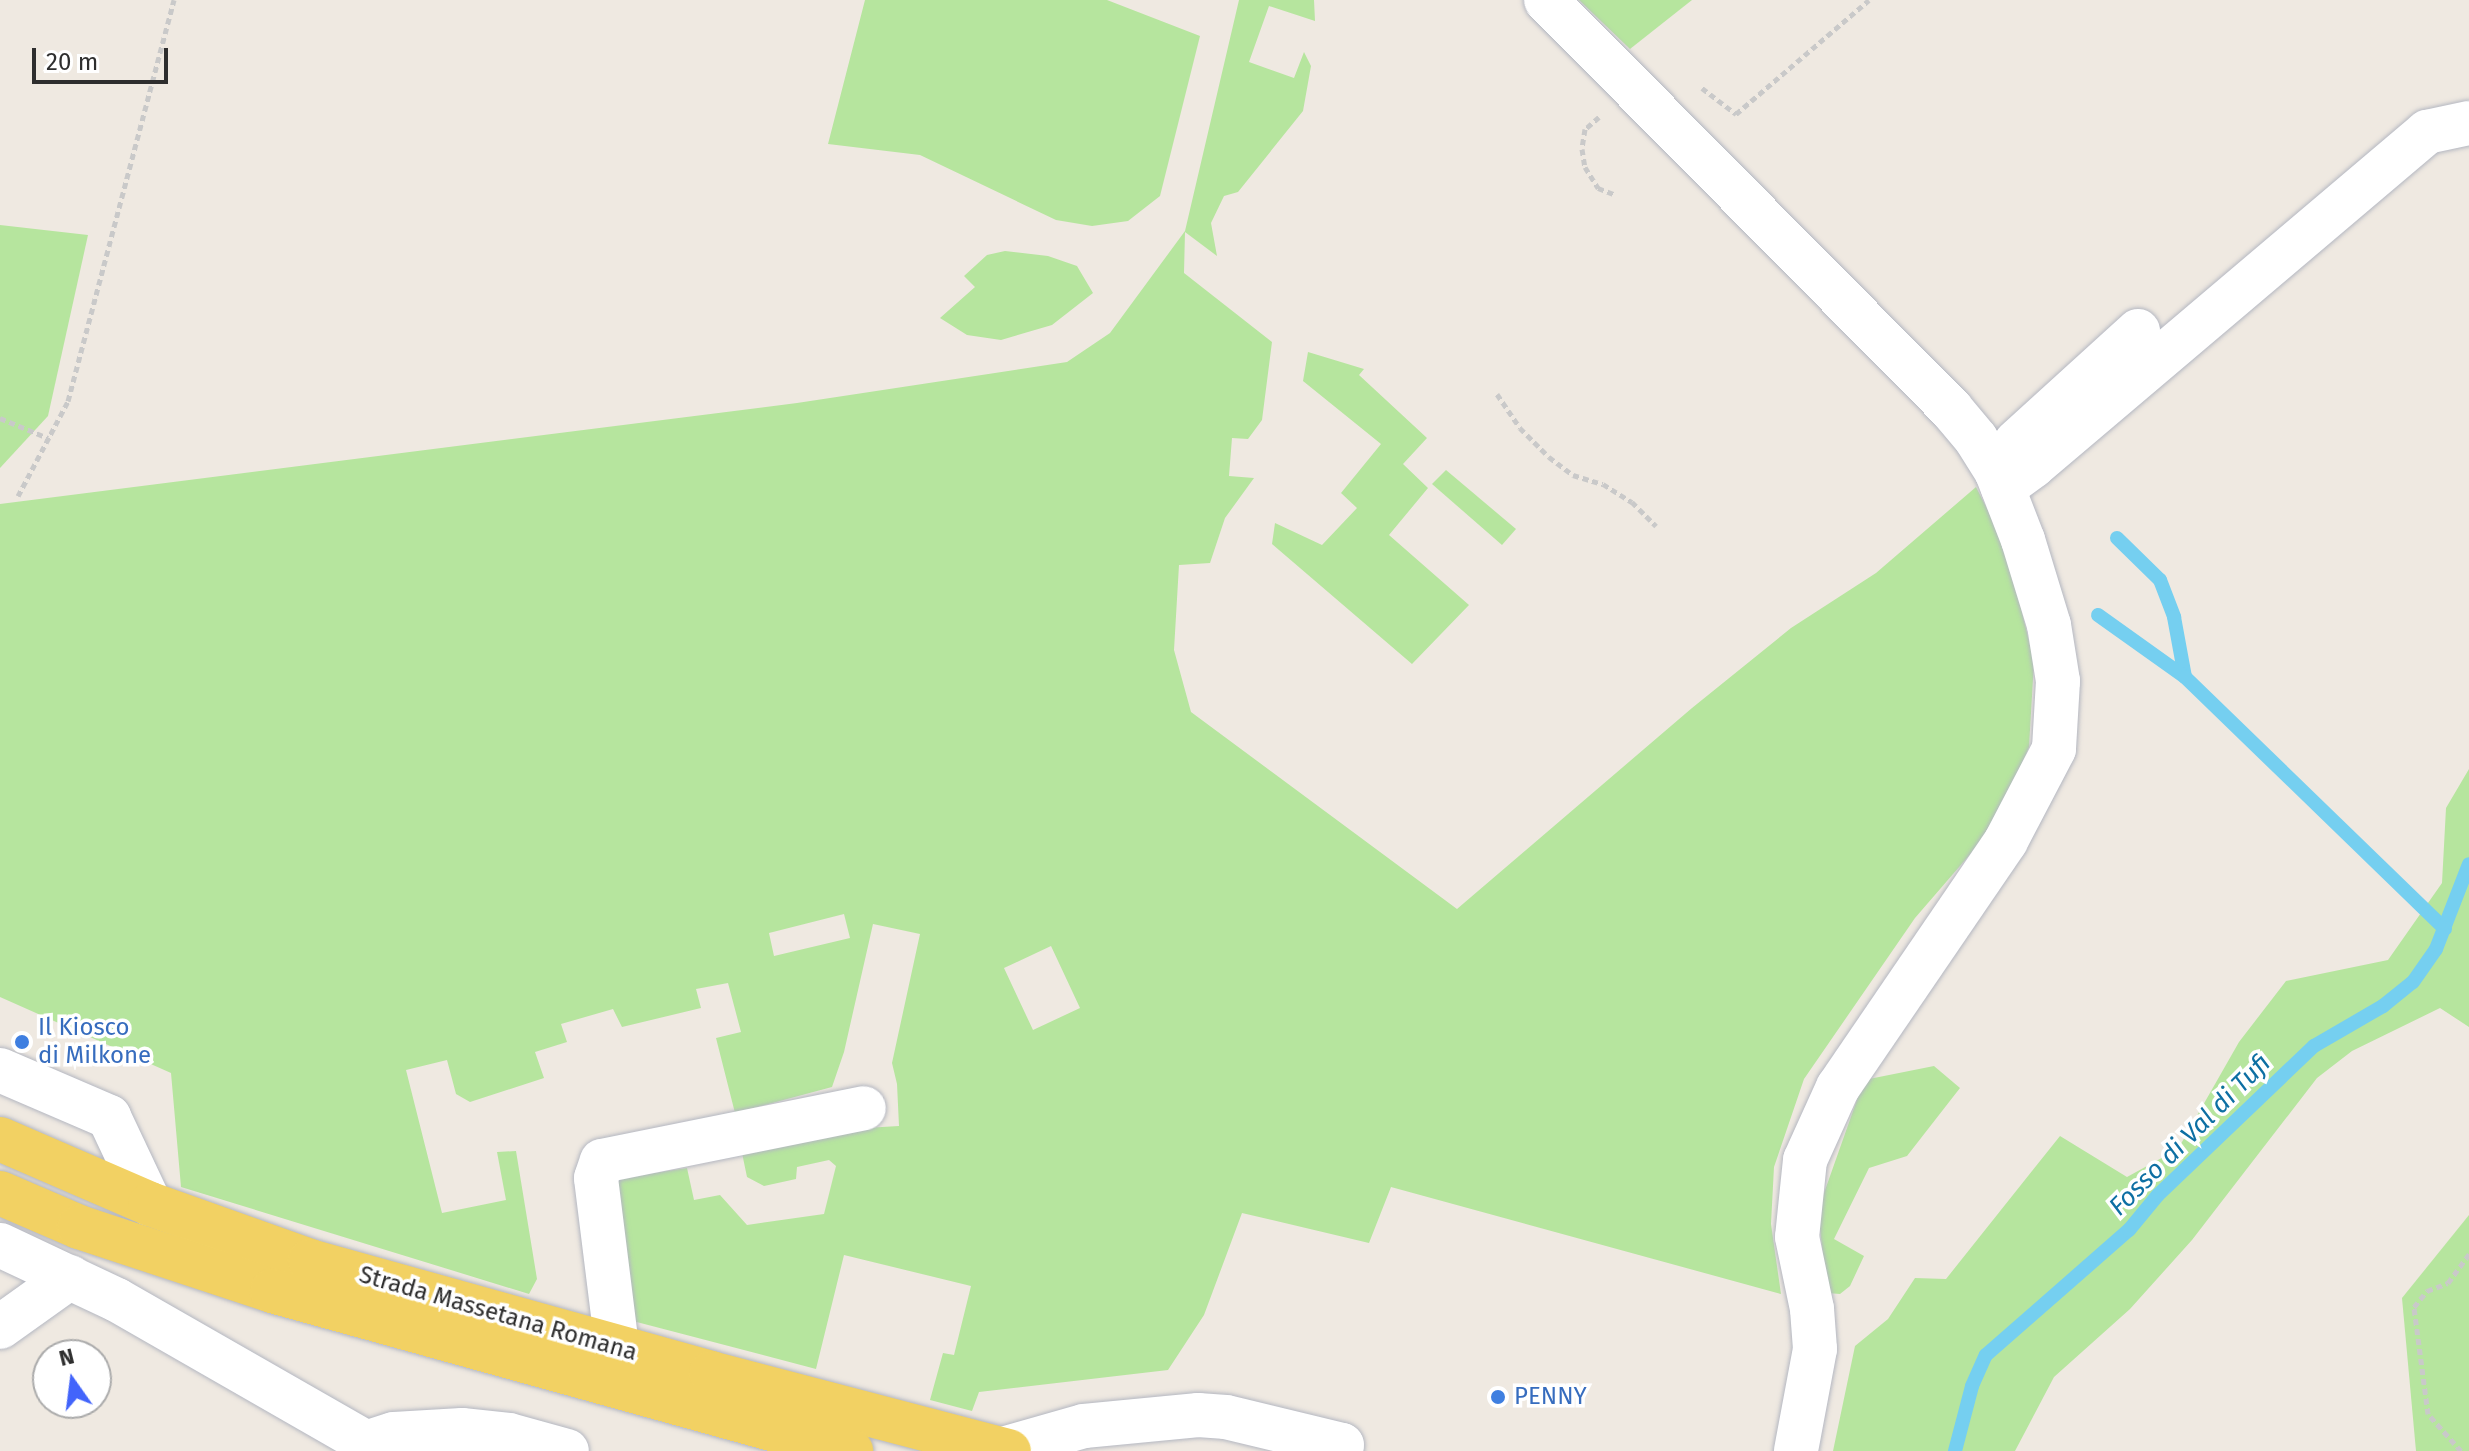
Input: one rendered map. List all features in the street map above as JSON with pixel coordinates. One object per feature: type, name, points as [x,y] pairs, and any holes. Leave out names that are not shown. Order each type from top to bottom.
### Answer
[{"type":"main road","name":"Strada Massetana Romana","points":[[0,1139],[150,1204],[310,1261],[617,1347],[1006,1450]]},
{"type":"main road","name":"Strada Massetana Romana","points":[[0,1193],[143,1249],[272,1291],[851,1451]]},
{"type":"street","points":[[1546,0],[1951,409],[2000,480],[2049,625],[2058,681],[2054,749],[2006,841],[1856,1058],[1814,1135],[1805,1160],[1796,1218],[1815,1328],[1815,1349],[1796,1451]]},
{"type":"street","points":[[2000,480],[2079,428],[2427,132],[2469,123]]},
{"type":"street","points":[[2000,480],[2016,442],[2138,331]]},
{"type":"street","points":[[0,1070],[109,1117],[150,1204]]},
{"type":"street","points":[[617,1347],[596,1178],[602,1161],[864,1108]]},
{"type":"street","points":[[0,1245],[117,1300],[374,1447],[394,1434],[462,1430],[509,1435],[567,1451]]},
{"type":"street","points":[[117,1300],[143,1249]]},
{"type":"street","points":[[0,1327],[70,1277]]},
{"type":"street","points":[[1006,1450],[1084,1426],[1198,1415],[1226,1417],[1341,1448]]},
{"type":"path","points":[[18,496],[68,401],[174,0]]},
{"type":"path","points":[[1698,85],[1736,114],[1869,0]]},
{"type":"path","points":[[1616,195],[1598,188],[1585,167],[1582,149],[1585,129],[1635,91]]},
{"type":"path","points":[[1497,394],[1520,428],[1549,457],[1573,475],[1603,484],[1632,502],[1656,526]]},
{"type":"path","points":[[0,418],[48,438]]},
{"type":"path","points":[[2461,1451],[2428,1414],[2414,1307],[2427,1291],[2448,1283],[2469,1254]]},
{"type":"green space","points":[[865,0],[1107,0],[1200,36],[1160,196],[1128,221],[1092,226],[1056,220],[920,155],[828,144]]},
{"type":"green space","points":[[1239,0],[1314,0],[1315,21],[1269,6],[1249,62],[1294,78],[1304,52],[1311,66],[1303,111],[1238,192],[1224,196],[1211,223],[1217,256],[1185,232],[1184,273],[1272,342],[1262,420],[1248,439],[1232,438],[1229,476],[1254,478],[1225,518],[1210,563],[1179,565],[1174,650],[1191,712],[1457,909],[1692,708],[1791,628],[1876,573],[1976,487],[2006,546],[2034,662],[2029,747],[1998,822],[1915,918],[1804,1079],[1774,1167],[1771,1224],[1781,1294],[1391,1187],[1369,1243],[1242,1213],[1204,1315],[1168,1370],[979,1392],[972,1411],[930,1400],[943,1353],[954,1355],[971,1286],[844,1255],[816,1369],[629,1320],[616,1184],[621,1178],[687,1168],[694,1200],[720,1195],[747,1225],[824,1214],[836,1166],[829,1160],[797,1167],[796,1179],[764,1186],[747,1177],[742,1153],[865,1128],[899,1126],[897,1084],[892,1063],[920,934],[873,924],[844,1052],[832,1087],[735,1113],[716,1038],[741,1032],[728,983],[696,989],[701,1008],[622,1027],[613,1009],[561,1024],[567,1042],[535,1052],[544,1078],[470,1102],[456,1094],[447,1060],[406,1070],[442,1213],[506,1200],[497,1152],[516,1151],[537,1279],[529,1294],[181,1187],[171,1073],[0,997],[0,504],[797,403],[1067,362],[1110,333],[1185,231]],"holes":[[[844,914],[850,938],[774,956],[769,933]],[[1051,946],[1080,1008],[1033,1030],[1004,968]]]},
{"type":"green space","points":[[1579,0],[1692,0],[1630,49]]},
{"type":"green space","points":[[0,225],[88,235],[48,416],[0,468]]},
{"type":"green space","points":[[1005,251],[1048,256],[1077,266],[1093,293],[1052,325],[1001,340],[967,335],[940,318],[975,287],[964,276],[987,255]]},
{"type":"green space","points":[[1308,352],[1364,369],[1359,375],[1427,438],[1403,464],[1428,488],[1389,535],[1469,605],[1412,664],[1272,544],[1275,523],[1322,545],[1357,508],[1341,493],[1381,444],[1303,381]]},
{"type":"green space","points":[[1446,470],[1516,529],[1502,545],[1432,484]]},
{"type":"green space","points":[[2469,769],[2469,1027],[2440,1008],[2352,1051],[2317,1078],[2192,1240],[2130,1309],[2054,1377],[2015,1451],[1833,1451],[1855,1346],[1888,1319],[1915,1278],[1946,1279],[2060,1136],[2127,1177],[2178,1149],[2239,1042],[2286,981],[2388,960],[2442,883],[2446,808]]},
{"type":"green space","points":[[1934,1066],[1960,1088],[1907,1156],[1869,1168],[1834,1239],[1864,1256],[1850,1286],[1840,1294],[1827,1293],[1818,1210],[1864,1080]]},
{"type":"green space","points":[[2469,1215],[2469,1451],[2416,1451],[2402,1298]]},
{"type":"waterway","points":[[2117,538],[2160,580],[2174,617],[2185,677]]},
{"type":"waterway","points":[[2098,615],[2185,677],[2445,929]]},
{"type":"waterway","name":"Fosso di Val di Tufi","points":[[1955,1451],[1972,1386],[1986,1355],[2129,1230],[2158,1195],[2314,1046],[2383,1006],[2413,982],[2436,949],[2469,864]]},
{"type":"place","name":"Il Kiosco di Milkone","points":[[22,1042]]},
{"type":"place","name":"PENNY","points":[[1498,1397]]}]
